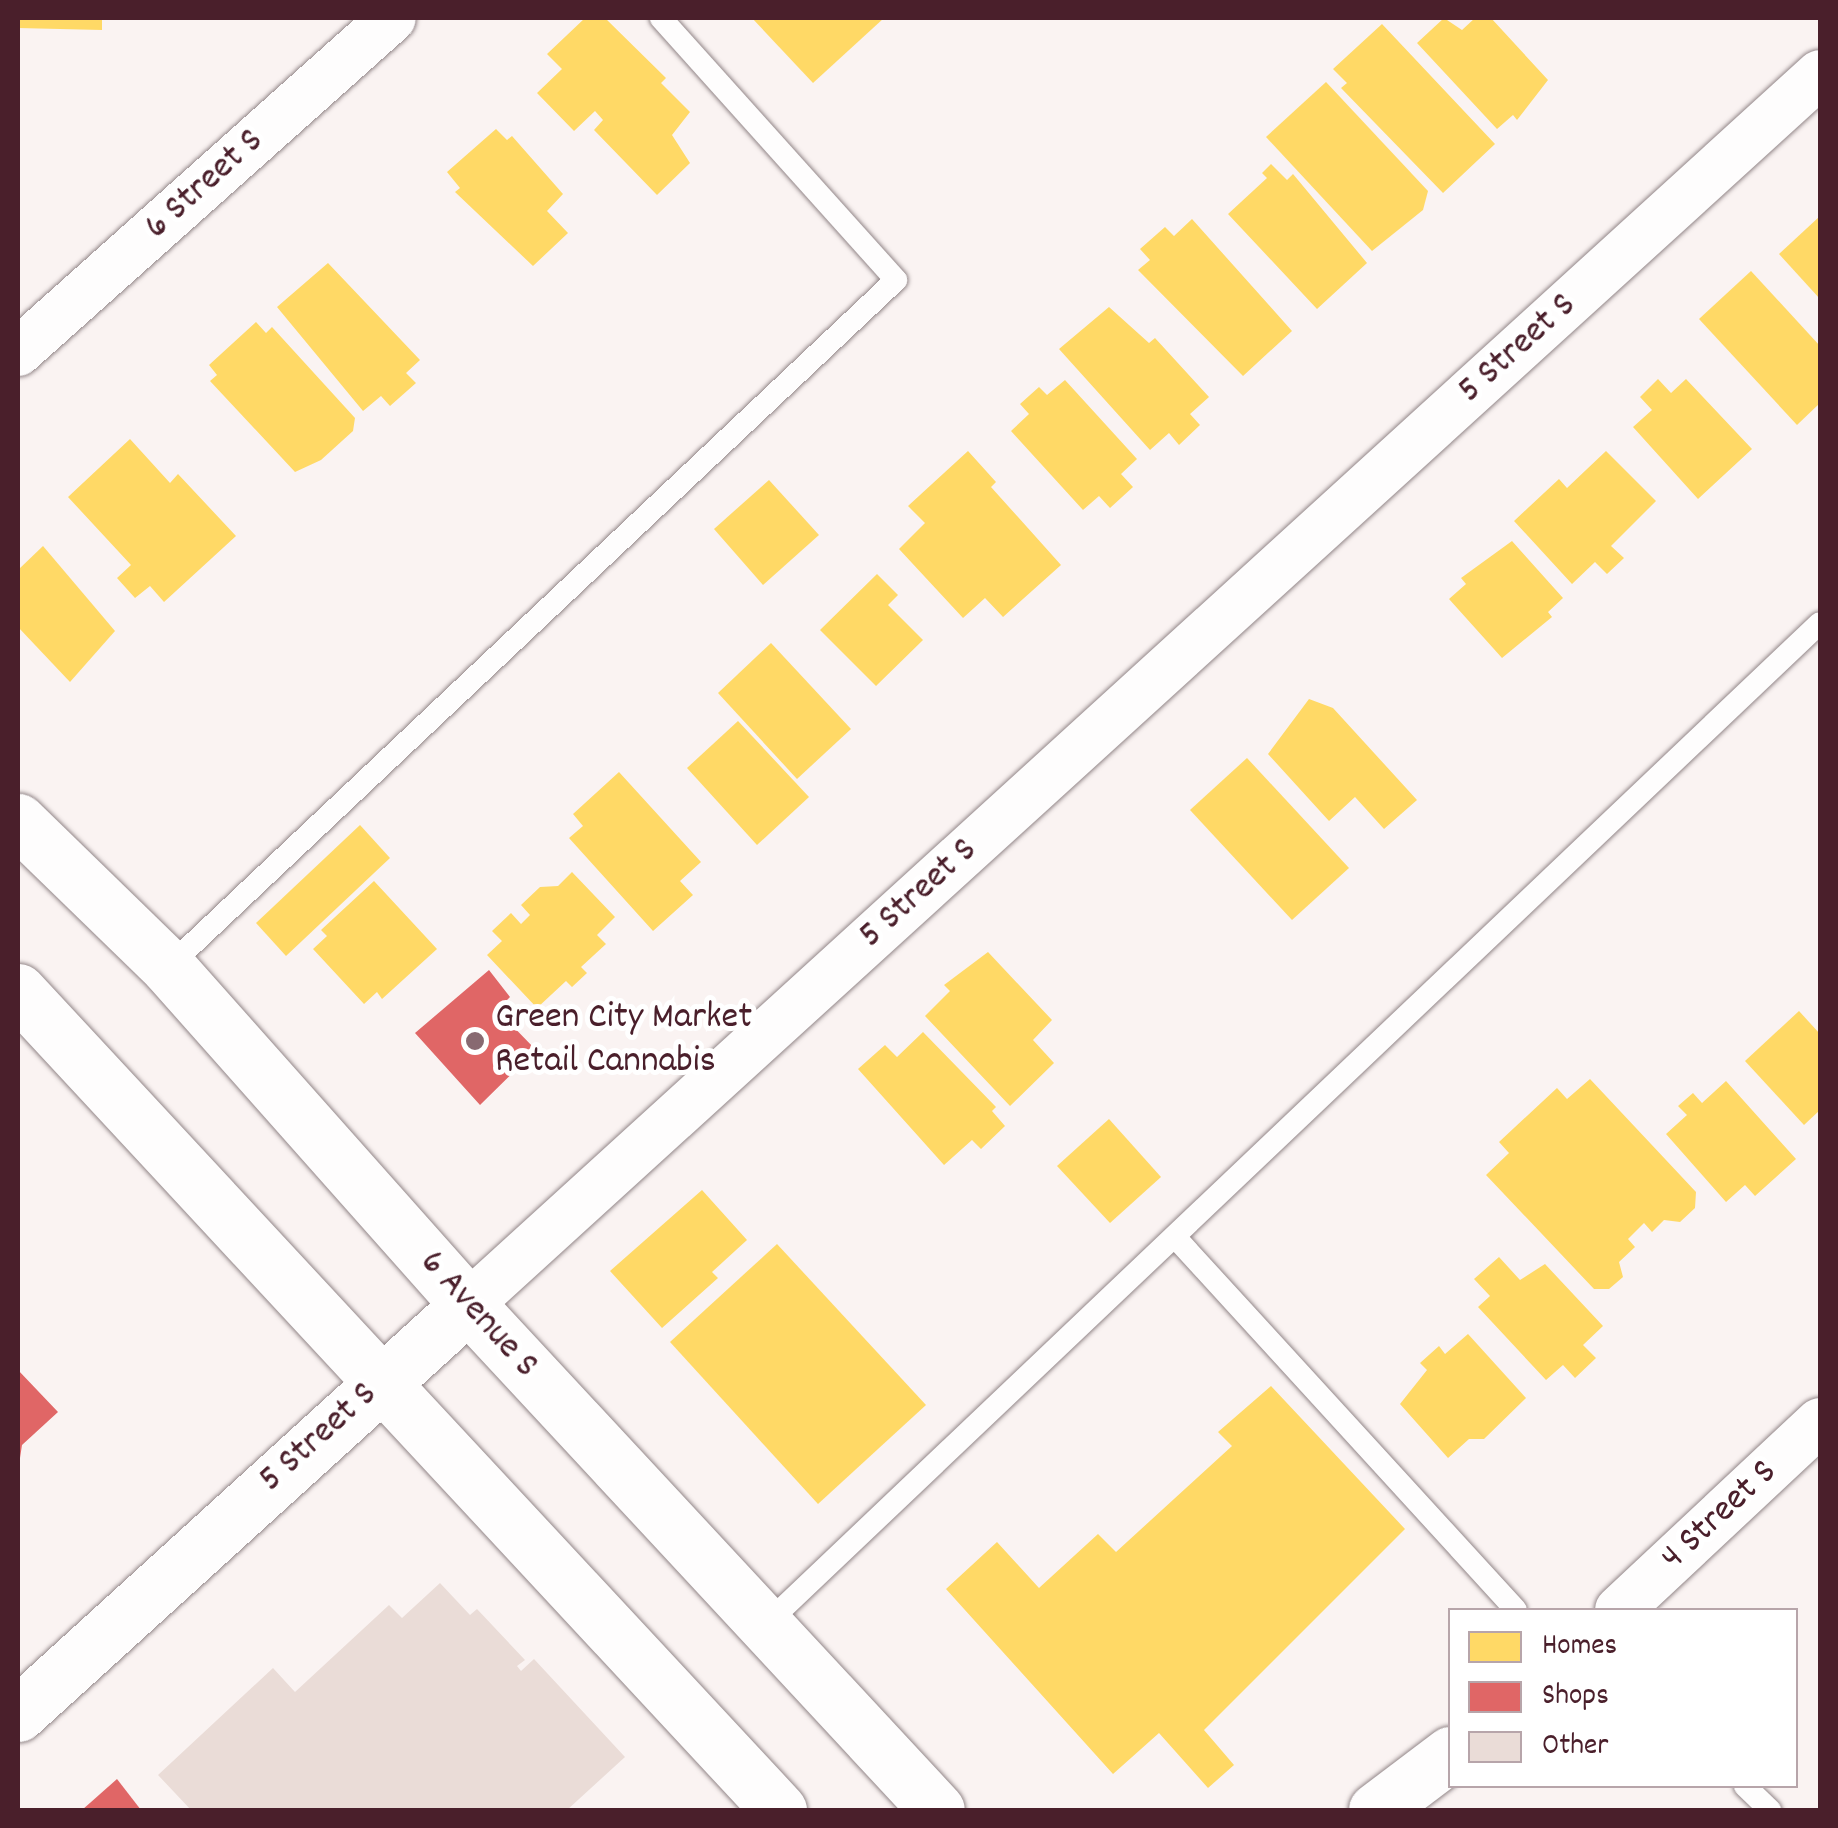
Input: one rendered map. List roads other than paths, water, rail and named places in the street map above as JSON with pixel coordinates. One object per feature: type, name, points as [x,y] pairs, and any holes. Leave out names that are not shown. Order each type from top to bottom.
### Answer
[{"type":"main road","name":"6 Avenue S","points":[[18,821],[168,968],[762,1629],[937,1810]]},
{"type":"main road","points":[[18,990],[779,1810]]},
{"type":"main road","name":"5 Street S","points":[[18,1714],[468,1305]]},
{"type":"main road","points":[[1376,1810],[1448,1756]]},
{"type":"main road","points":[[1440,1810],[1458,1788]]},
{"type":"street","name":"6 Street S","points":[[18,352],[392,18]]},
{"type":"street","name":"5 Street S","points":[[468,1305],[1820,74]]},
{"type":"street","name":"4 Street S","points":[[1622,1608],[1820,1422]]},
{"type":"lane","points":[[168,968],[896,280],[661,18]]},
{"type":"lane","points":[[762,1629],[1820,622]]},
{"type":"lane","points":[[1175,1238],[1514,1608]]},
{"type":"lane","points":[[1748,1788],[1770,1810]]},
{"type":"place","name":"Green City Market Retail Cannabis","points":[[475,1041]]}]
